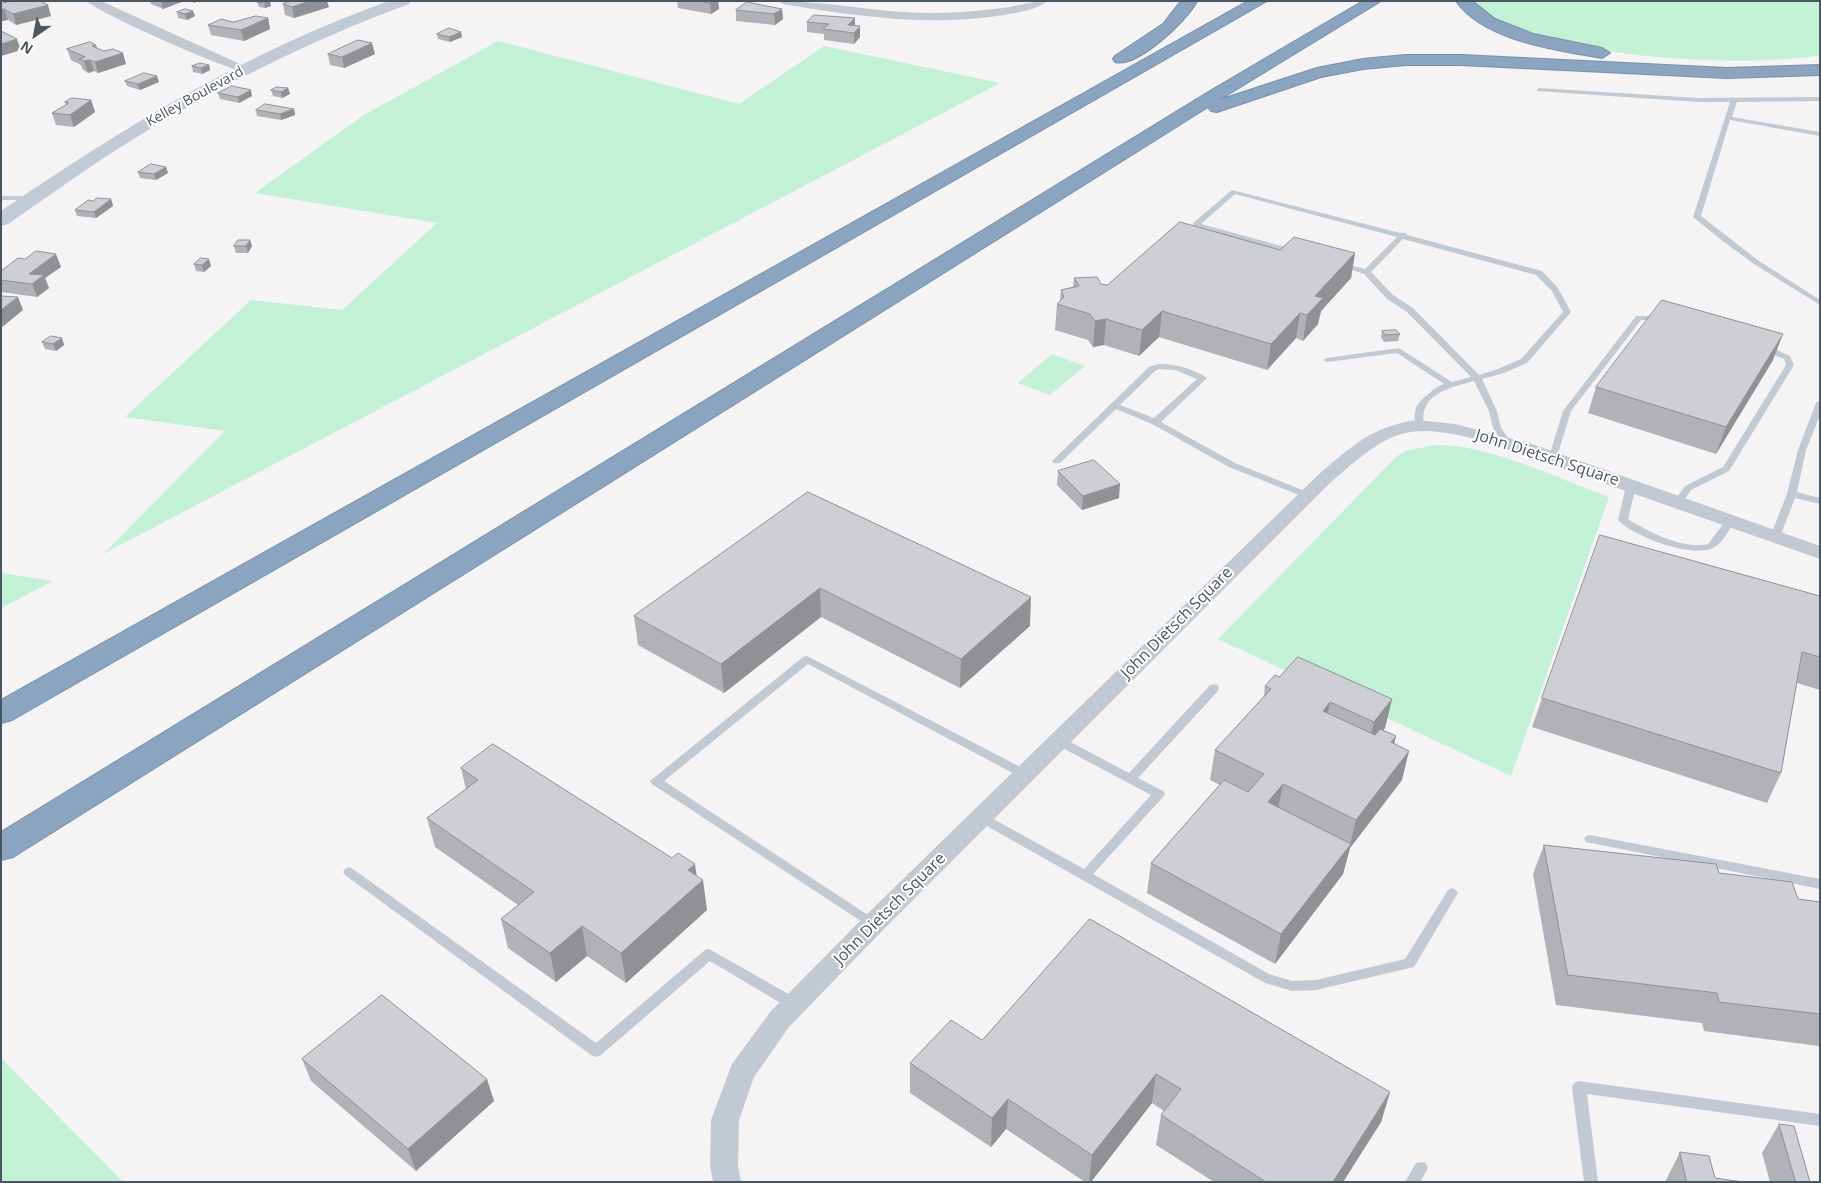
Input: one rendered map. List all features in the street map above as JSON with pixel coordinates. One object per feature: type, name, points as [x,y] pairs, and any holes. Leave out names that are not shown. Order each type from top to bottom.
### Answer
[{"type":"highway","points":[[1025,132],[1078,88],[1173,23],[1182,14],[1189,1]]},
{"type":"highway","points":[[1,713],[1025,132],[1260,1]]},
{"type":"highway","points":[[1,848],[1294,46],[1374,1]]},
{"type":"highway","points":[[1463,1],[1477,15],[1508,30],[1556,44],[1613,55],[1675,62],[1729,65],[1786,64],[1820,60]]},
{"type":"highway","points":[[1162,128],[1304,77],[1351,66],[1383,62],[1461,60],[1727,73],[1820,70]]},
{"type":"main road","name":"Kelley Boulevard","points":[[1,220],[133,131],[245,69],[339,26],[404,1]]},
{"type":"street","points":[[783,1],[854,13],[932,17],[998,12],[1042,1]]},
{"type":"street","points":[[99,2],[198,51],[245,69]]},
{"type":"street","name":"John Dietsch Square","points":[[726,1182],[724,1165],[725,1120],[742,1072],[780,1019],[873,924],[1026,775],[1307,495],[1366,443],[1386,432],[1420,427],[1448,428],[1507,442],[1820,553]]},
{"type":"lane","points":[[1539,90],[1698,100],[1820,100]]},
{"type":"lane","points":[[1734,100],[1697,217],[1771,273],[1820,303]]},
{"type":"lane","points":[[1728,118],[1820,134]]},
{"type":"lane","points":[[1301,254],[1196,225],[1234,191],[1539,273],[1555,290],[1567,312],[1524,361],[1501,371],[1440,388],[1421,404],[1418,417],[1420,427]]},
{"type":"lane","points":[[1,198],[34,198]]},
{"type":"lane","points":[[1367,272],[1403,235]]},
{"type":"lane","points":[[1329,262],[1367,272],[1390,297],[1410,310],[1477,378],[1493,411],[1498,428],[1507,442]]},
{"type":"lane","points":[[1553,458],[1567,411],[1639,318],[1648,316],[1670,320]]},
{"type":"lane","points":[[1678,503],[1688,488],[1726,469],[1790,365],[1786,358],[1774,350],[1755,345]]},
{"type":"lane","points":[[1327,360],[1400,350],[1451,385]]},
{"type":"lane","points":[[1057,461],[1156,367],[1174,368],[1203,378],[1156,422]]},
{"type":"lane","points":[[1775,537],[1792,494],[1802,450],[1820,403]]},
{"type":"lane","points":[[1116,406],[1156,422],[1232,464],[1307,495]]},
{"type":"lane","points":[[1631,486],[1622,520],[1654,537],[1680,545],[1702,548],[1712,545],[1730,521]]},
{"type":"lane","points":[[1792,494],[1820,501]]},
{"type":"lane","points":[[873,924],[656,781],[807,660],[1026,775]]},
{"type":"lane","points":[[1130,779],[1214,688]]},
{"type":"lane","points":[[1059,742],[1159,794],[1085,875]]},
{"type":"lane","points":[[982,818],[1265,978],[1292,986],[1316,984],[1409,962],[1452,893]]},
{"type":"lane","points":[[1590,839],[1820,884]]},
{"type":"lane","points":[[349,872],[596,1051],[709,954],[795,1004]]},
{"type":"lane","points":[[1591,1182],[1579,1087],[1820,1120]]},
{"type":"lane","points":[[1412,1182],[1421,1168]]},
{"type":"green space","points":[[1473,1],[1820,1],[1820,55],[1742,61],[1638,55],[1585,47],[1538,36],[1499,21]]},
{"type":"green space","points":[[498,41],[739,104],[824,46],[1000,83],[103,554],[225,431],[125,417],[251,300],[342,310],[437,223],[255,193],[364,115]]},
{"type":"green space","points":[[1052,354],[1085,366],[1050,395],[1018,383]]},
{"type":"green space","points":[[1436,445],[1456,446],[1500,456],[1609,497],[1511,776],[1218,639],[1396,457],[1405,451]]},
{"type":"green space","points":[[1,573],[53,581],[1,608]]},
{"type":"green space","points":[[1,1058],[123,1182],[1,1182]]},
{"type":"building","points":[[12,1],[40,1],[48,5],[13,14],[4,9],[1,10],[1,4]]},
{"type":"building","points":[[291,1],[310,1],[292,7],[283,4]]},
{"type":"building","points":[[747,2],[782,9],[774,14],[736,10]]},
{"type":"building","points":[[185,9],[193,11],[185,14],[177,12]]},
{"type":"building","points":[[814,15],[855,18],[848,25],[860,26],[854,33],[823,29],[829,24],[807,22]]},
{"type":"building","points":[[256,16],[268,18],[241,30],[208,25],[221,19],[233,22]]},
{"type":"building","points":[[449,28],[461,32],[449,37],[437,34]]},
{"type":"building","points":[[1,31],[17,39],[1,44]]},
{"type":"building","points":[[358,40],[372,43],[342,57],[328,54]]},
{"type":"building","points":[[90,42],[96,45],[92,46],[104,51],[113,49],[123,53],[95,62],[79,59],[85,57],[67,49]]},
{"type":"building","points":[[200,63],[209,65],[201,68],[192,66]]},
{"type":"building","points":[[144,73],[157,76],[138,84],[125,81]]},
{"type":"building","points":[[232,86],[251,90],[238,97],[218,93]]},
{"type":"building","points":[[277,87],[288,88],[281,92],[271,90]]},
{"type":"building","points":[[72,98],[91,100],[70,115],[52,113],[69,103],[65,102]]},
{"type":"building","points":[[265,104],[294,109],[280,114],[256,110]]},
{"type":"building","points":[[151,164],[166,167],[154,174],[138,172]]},
{"type":"building","points":[[97,198],[111,199],[94,212],[75,210],[88,200],[93,201]]},
{"type":"building","points":[[1180,222],[1280,250],[1294,237],[1355,253],[1315,296],[1323,298],[1307,315],[1300,313],[1271,344],[1162,311],[1142,330],[1106,319],[1095,321],[1090,314],[1057,304],[1064,297],[1061,290],[1079,286],[1074,278],[1097,277],[1101,284],[1107,285]]},
{"type":"building","points":[[238,240],[250,240],[246,246],[234,246]]},
{"type":"building","points":[[36,251],[56,254],[29,274],[44,275],[32,284],[1,280],[1,271],[18,258],[25,259]]},
{"type":"building","points":[[201,258],[209,259],[202,265],[194,264]]},
{"type":"building","points":[[1,296],[18,297],[1,310]]},
{"type":"building","points":[[1662,300],[1783,334],[1726,427],[1596,387]]},
{"type":"building","points":[[1396,330],[1400,334],[1385,335],[1382,331]]},
{"type":"building","points":[[51,336],[62,338],[53,344],[42,342]]},
{"type":"building","points":[[1094,460],[1120,484],[1083,496],[1058,471]]},
{"type":"building","points":[[808,492],[1031,597],[961,659],[820,588],[721,664],[634,616]]},
{"type":"building","points":[[1600,535],[1820,596],[1820,657],[1802,652],[1781,773],[1542,698]]},
{"type":"building","points":[[1298,657],[1392,699],[1374,722],[1330,702],[1323,711],[1375,735],[1380,729],[1396,736],[1391,742],[1409,751],[1356,820],[1283,784],[1268,802],[1351,844],[1281,934],[1151,863],[1224,780],[1248,792],[1264,774],[1215,750],[1271,689],[1265,686],[1275,675],[1279,677]]},
{"type":"building","points":[[493,744],[672,858],[678,853],[695,864],[688,870],[703,880],[621,953],[582,926],[550,953],[501,919],[534,892],[427,818],[478,780],[461,768]]},
{"type":"building","points":[[1544,845],[1716,864],[1719,873],[1792,882],[1798,899],[1820,902],[1820,1014],[1719,1002],[1717,993],[1568,975]]},
{"type":"building","points":[[1090,919],[1390,1092],[1333,1182],[1266,1182],[1161,1115],[1181,1089],[1156,1074],[1092,1155],[1008,1099],[992,1118],[910,1063],[951,1020],[982,1040]]},
{"type":"building","points":[[382,995],[487,1079],[408,1149],[302,1059]]},
{"type":"building","points":[[1779,1124],[1794,1126],[1810,1182],[1796,1182]]},
{"type":"building","points":[[1680,1152],[1709,1156],[1715,1178],[1743,1182],[1687,1182]]}]
